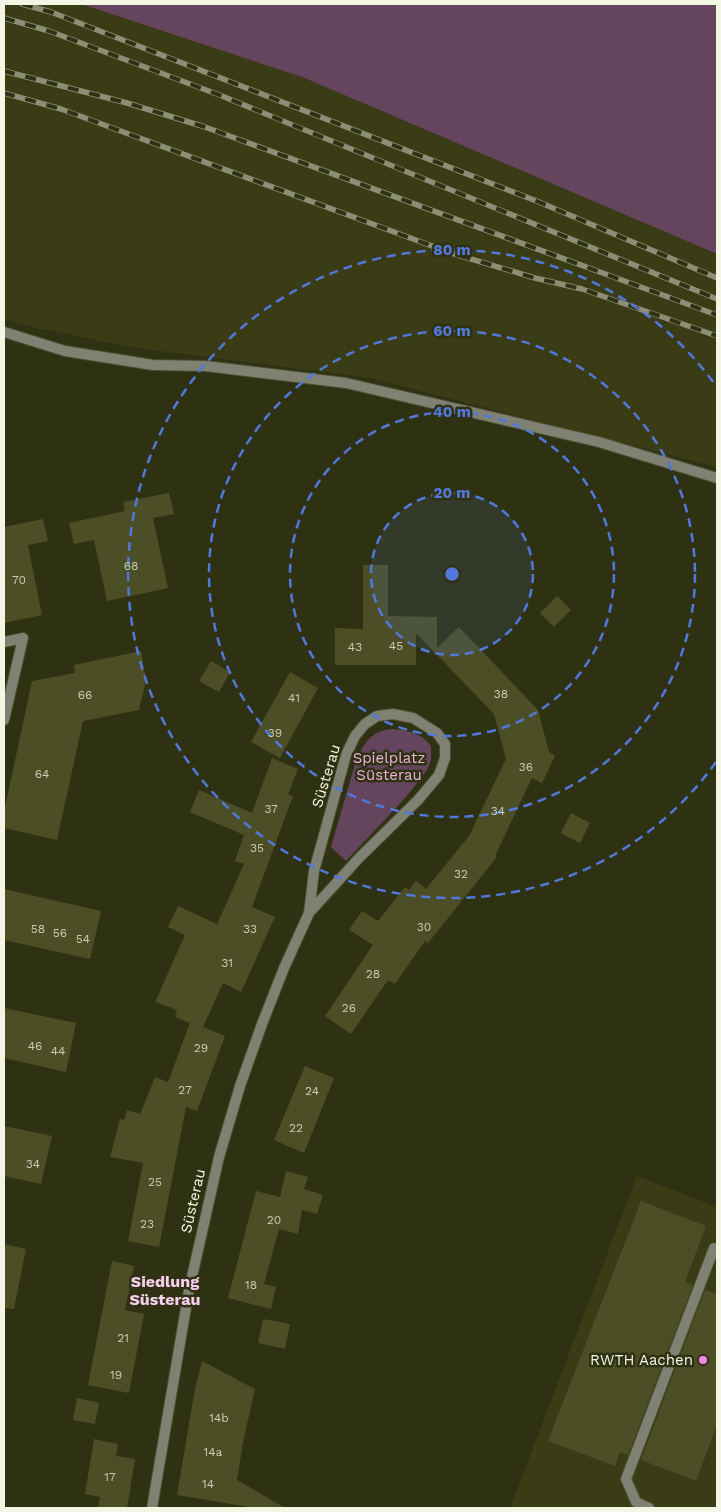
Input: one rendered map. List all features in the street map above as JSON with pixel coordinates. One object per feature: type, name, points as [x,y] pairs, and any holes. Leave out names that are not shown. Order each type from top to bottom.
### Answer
[{"type":"street","points":[[4,332],[65,351],[153,365],[205,366],[346,383],[599,442],[717,478]]},
{"type":"street","points":[[4,642],[23,638],[4,720]]},
{"type":"street","name":"Süsterau","points":[[152,1508],[189,1290],[219,1157],[240,1086],[262,1024],[284,968],[309,913],[314,871],[346,755],[354,736],[365,724],[377,716],[393,714],[413,718],[437,733],[444,744],[445,758],[439,775],[418,800],[359,858],[309,913]]},
{"type":"street","points":[[649,1508],[636,1502],[626,1478],[714,1248],[717,1249]]},
{"type":"shaded area","points":[[4,4],[81,4],[302,77],[717,254],[717,467],[370,378],[130,347],[33,327],[4,319]]},
{"type":"shaded area","points":[[637,1176],[717,1207],[717,1508],[510,1508]]},
{"type":"green space","points":[[81,4],[717,4],[717,254],[302,77]]},
{"type":"green space","name":"Spielplatz Süsterau","points":[[385,730],[409,731],[423,738],[431,746],[431,760],[427,770],[406,797],[346,861],[331,847],[357,757],[371,737]]},
{"type":"building","points":[[169,493],[174,514],[153,518],[168,588],[107,601],[94,540],[74,544],[69,523],[125,511],[123,502]]},
{"type":"building","points":[[43,519],[48,541],[28,545],[42,615],[4,623],[4,527]]},
{"type":"building","points":[[363,565],[388,565],[388,616],[437,617],[437,648],[459,627],[538,710],[549,752],[555,756],[542,783],[532,778],[495,856],[497,857],[428,943],[425,941],[395,984],[388,980],[351,1034],[325,1016],[373,945],[349,930],[362,911],[378,921],[405,887],[409,890],[416,881],[426,889],[469,836],[506,759],[494,714],[416,633],[416,665],[335,665],[335,628],[363,629]]},
{"type":"building","points":[[557,596],[571,610],[554,627],[540,613]]},
{"type":"building","points":[[141,651],[146,680],[139,710],[83,721],[57,840],[4,828],[4,812],[32,681],[75,673],[74,665]]},
{"type":"building","points":[[211,661],[230,672],[219,692],[199,681]]},
{"type":"building","points":[[290,672],[318,688],[280,758],[251,742]]},
{"type":"building","points":[[272,758],[298,769],[288,794],[293,796],[252,907],[275,917],[241,992],[223,983],[203,1027],[225,1036],[197,1111],[186,1107],[159,1247],[128,1241],[143,1163],[110,1157],[120,1119],[124,1120],[127,1110],[140,1114],[155,1077],[168,1082],[190,1023],[175,1017],[177,1010],[155,1002],[185,935],[168,927],[178,906],[217,924],[244,864],[235,861],[244,835],[190,812],[199,790],[252,813]]},
{"type":"building","points":[[571,813],[590,823],[580,843],[561,833]]},
{"type":"building","points":[[4,889],[101,911],[90,959],[4,940]]},
{"type":"building","points":[[4,1008],[76,1023],[66,1072],[4,1058]]},
{"type":"building","points":[[305,1066],[334,1078],[304,1153],[274,1140]]},
{"type":"building","points":[[4,1126],[52,1136],[41,1184],[4,1176]]},
{"type":"building","points":[[286,1171],[308,1177],[304,1189],[323,1195],[317,1214],[302,1210],[298,1234],[279,1229],[264,1284],[276,1287],[271,1309],[228,1298],[256,1191],[280,1197]]},
{"type":"building","points":[[641,1201],[706,1226],[685,1282],[693,1285],[628,1455],[620,1452],[615,1466],[548,1441]]},
{"type":"building","points":[[4,1244],[26,1249],[14,1309],[4,1308]]},
{"type":"building","points":[[112,1261],[134,1266],[125,1310],[144,1314],[129,1393],[88,1385]]},
{"type":"building","name":"RWTH Aachen","points":[[705,1290],[717,1294],[717,1425],[696,1481],[641,1460]]},
{"type":"building","points":[[263,1319],[290,1324],[285,1349],[258,1343]]},
{"type":"building","points":[[202,1361],[255,1389],[237,1480],[285,1508],[255,1508],[177,1495],[194,1394]]},
{"type":"building","points":[[77,1398],[99,1403],[95,1424],[73,1420]]},
{"type":"building","points":[[94,1439],[118,1444],[116,1456],[135,1459],[127,1508],[98,1508],[100,1497],[85,1494]]},
{"type":"railway","points":[[22,4],[51,12],[539,202],[717,278]]},
{"type":"railway","points":[[4,18],[49,31],[222,96],[717,299]]},
{"type":"railway","points":[[4,71],[127,103],[205,127],[717,315]]},
{"type":"railway","points":[[4,93],[61,109],[451,253],[535,278],[582,289],[717,336]]},
{"type":"place","name":"RWTH Aachen","points":[[703,1360]]},
{"type":"district","name":"Siedlung Süsterau","points":[[165,1290]]}]
